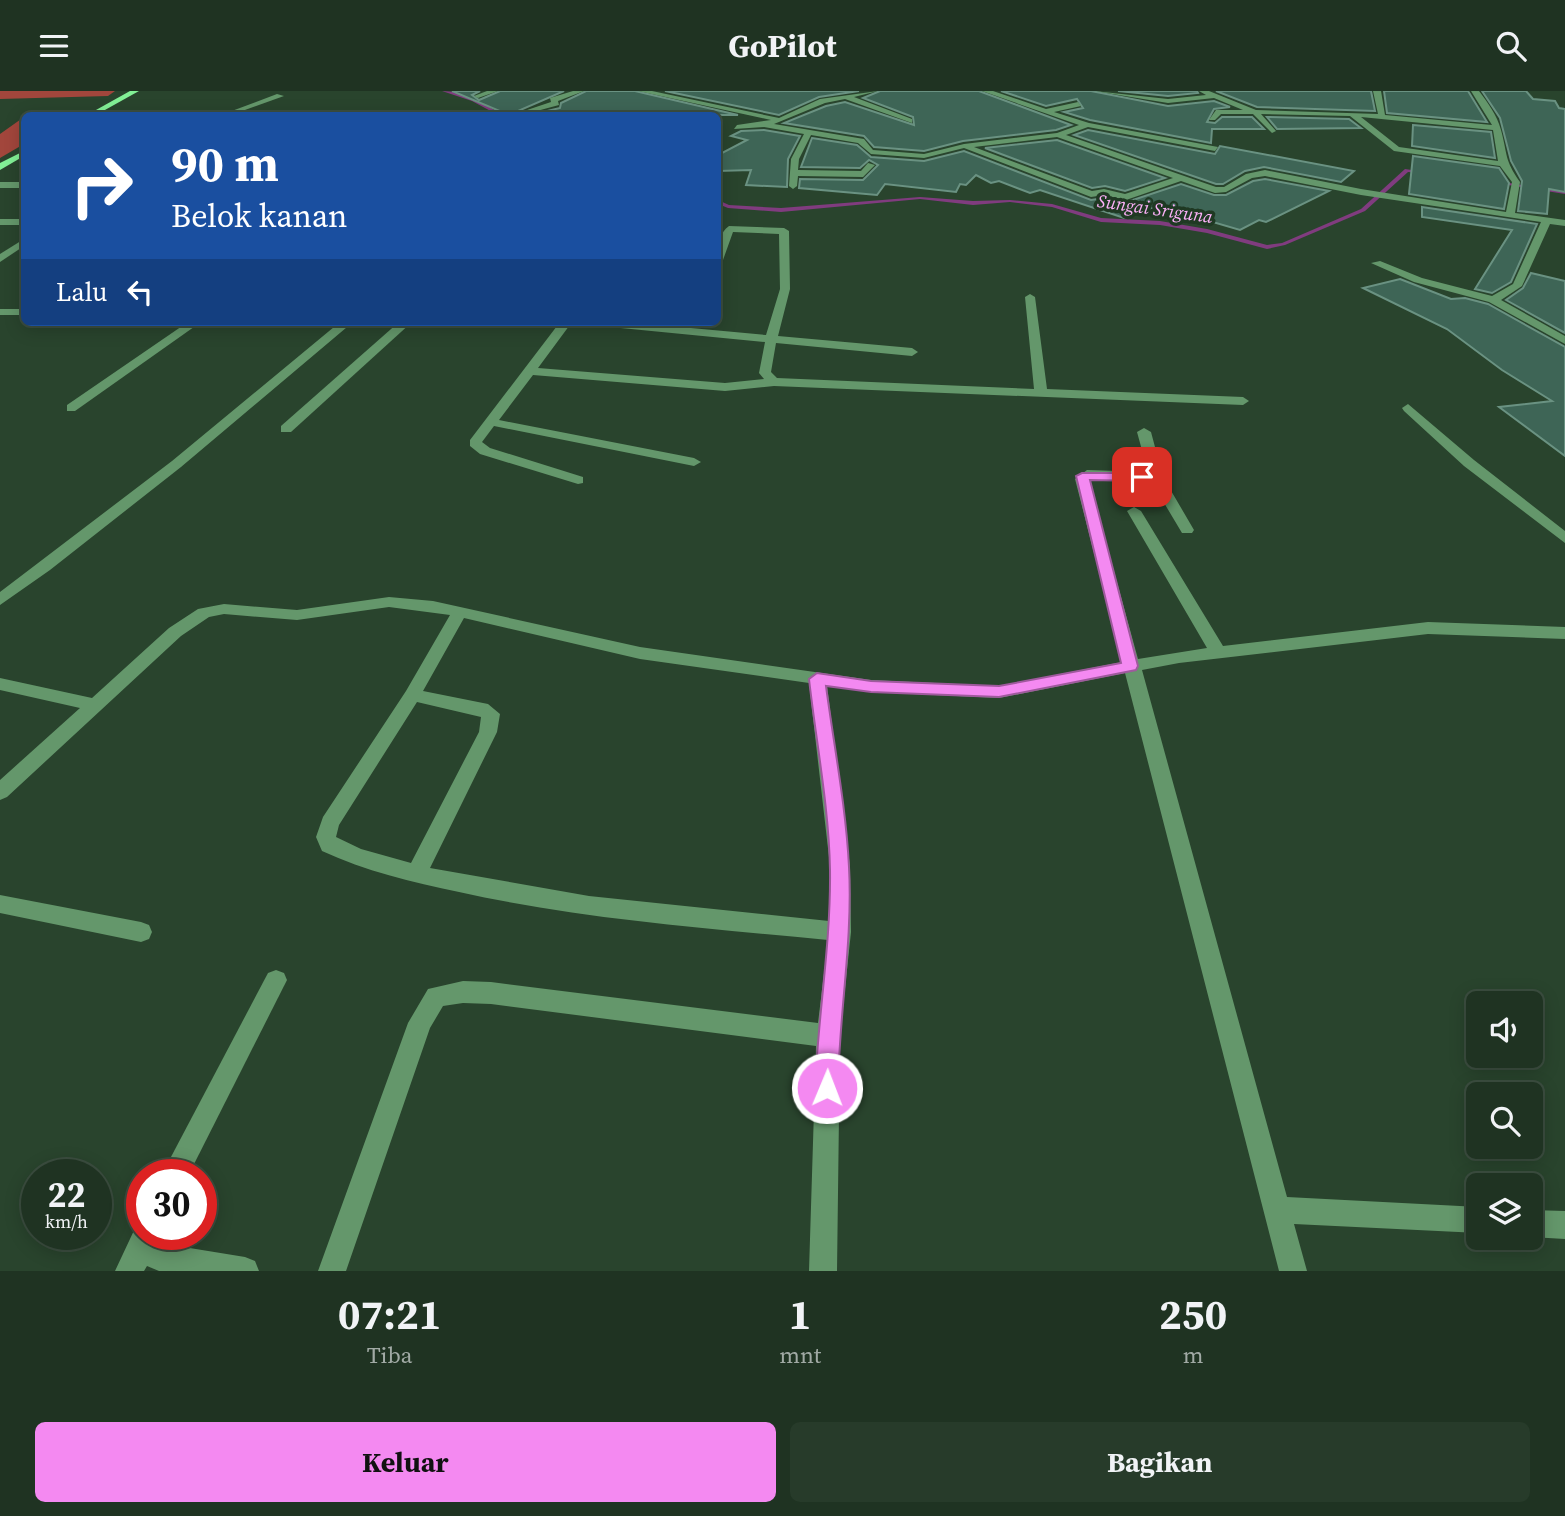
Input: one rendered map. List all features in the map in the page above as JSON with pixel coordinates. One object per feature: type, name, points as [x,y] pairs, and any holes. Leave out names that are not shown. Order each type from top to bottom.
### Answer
[{"type":"main road","points":[[97,112],[135,91]]},
{"type":"main road","points":[[0,167],[21,155]]},
{"type":"street","points":[[478,96],[494,91]]},
{"type":"street","points":[[526,112],[556,103],[554,99],[580,91]]},
{"type":"street","points":[[642,91],[780,120]]},
{"type":"street","points":[[665,106],[699,91]]},
{"type":"street","points":[[831,91],[909,121]]},
{"type":"street","points":[[737,127],[764,125],[823,101],[874,91]]},
{"type":"street","points":[[986,91],[1087,125],[1215,149]]},
{"type":"street","points":[[1098,91],[1168,101],[1213,96]]},
{"type":"street","points":[[1203,91],[1255,112],[1272,131]]},
{"type":"street","points":[[1377,91],[1382,117]]},
{"type":"street","points":[[1466,91],[1475,91],[1497,128],[1503,164],[1515,184],[1510,215]]},
{"type":"street","points":[[234,112],[280,96]]},
{"type":"street","points":[[1047,111],[1078,104]]},
{"type":"street","points":[[1310,105],[1327,113]]},
{"type":"street","points":[[1212,118],[1219,113],[1327,113],[1497,128]]},
{"type":"street","points":[[1353,114],[1397,149],[1503,164]]},
{"type":"street","points":[[764,125],[864,144],[871,152],[914,157],[964,146],[1058,135],[1087,125]]},
{"type":"street","points":[[1157,139],[1168,132],[1193,134]]},
{"type":"street","points":[[793,186],[795,159],[808,133]]},
{"type":"street","points":[[1058,135],[1222,190],[1249,176],[1265,173],[1384,196],[1565,223]]},
{"type":"street","points":[[964,146],[1089,194],[1104,192],[1128,197],[1181,178]]},
{"type":"street","points":[[794,173],[864,174],[871,165]]},
{"type":"street","points":[[0,184],[21,185]]},
{"type":"street","points":[[1494,300],[1511,290],[1522,277],[1546,220]]},
{"type":"street","points":[[0,222],[21,222]]},
{"type":"street","points":[[721,252],[729,229],[786,233],[785,289],[765,373],[774,382]]},
{"type":"street","points":[[0,259],[21,244]]},
{"type":"street","points":[[1376,263],[1418,280],[1494,300],[1565,341]]},
{"type":"street","points":[[1030,297],[1041,392]]},
{"type":"street","points":[[0,312],[21,312]]},
{"type":"street","points":[[71,408],[189,326]]},
{"type":"street","points":[[0,600],[135,500],[233,421],[341,326]]},
{"type":"street","points":[[286,429],[402,326]]},
{"type":"street","points":[[563,326],[475,446],[578,480]]},
{"type":"street","points":[[674,326],[771,339],[912,352]]},
{"type":"street","points":[[531,372],[725,387],[774,382],[1242,401]]},
{"type":"street","points":[[1408,408],[1469,463],[1565,538]]},
{"type":"street","points":[[491,422],[694,462]]},
{"type":"street","points":[[1144,432],[1156,477],[1187,530]]},
{"type":"street","points":[[1156,477],[1082,476],[1130,666],[1293,1271]]},
{"type":"street","points":[[1134,511],[1219,652]]},
{"type":"street","points":[[0,792],[175,632],[204,613],[224,609],[297,615],[388,602],[459,613],[640,653],[871,686],[999,692],[1130,666],[1219,652],[1429,628],[1565,633]]},
{"type":"street","points":[[459,613],[412,695],[330,823],[326,837],[329,845],[349,855],[417,873],[546,901],[840,933]]},
{"type":"street","points":[[817,679],[840,866],[840,933],[828,1036],[822,1271]]},
{"type":"street","points":[[0,684],[94,705]]},
{"type":"street","points":[[412,695],[461,704],[491,715],[488,732],[417,873]]},
{"type":"street","points":[[0,904],[141,932]]},
{"type":"street","points":[[183,1159],[276,980]]},
{"type":"street","points":[[332,1271],[420,1023],[436,996],[463,992],[491,993],[828,1036]]},
{"type":"street","points":[[1278,1210],[1466,1219]]},
{"type":"street","points":[[1543,1224],[1565,1225]]},
{"type":"street","points":[[129,1271],[140,1250]]},
{"type":"street","points":[[148,1250],[148,1253],[158,1257],[245,1271]]},
{"type":"shaded area","points":[[0,91],[115,91],[108,96],[0,99]]},
{"type":"shaded area","points":[[21,119],[21,146],[0,158],[0,134]]},
{"type":"building","points":[[452,91],[480,91],[472,95],[479,100],[500,91],[564,91],[516,112],[502,112]]},
{"type":"building","points":[[586,91],[635,91],[738,115],[721,115],[721,112],[543,112],[560,108],[561,103]]},
{"type":"building","points":[[665,91],[859,91],[819,97],[779,115]]},
{"type":"building","points":[[880,91],[979,91],[1071,125],[1056,130],[963,141],[924,151],[874,147],[864,136],[784,123],[826,106],[845,102],[914,125],[913,117],[863,98]]},
{"type":"building","points":[[1001,91],[1091,91],[1168,106],[1214,101],[1230,107],[1214,109],[1207,122],[1215,123],[1222,117],[1252,117],[1264,129],[1212,129],[1211,143],[1090,120],[1064,112],[1083,108],[1077,99],[1046,106]]},
{"type":"building","points":[[1118,91],[1197,91],[1198,93],[1168,96]]},
{"type":"building","points":[[1216,91],[1371,91],[1375,111],[1257,107]]},
{"type":"building","points":[[1384,91],[1468,91],[1487,122],[1387,113]]},
{"type":"building","points":[[1482,91],[1526,91],[1533,99],[1555,101],[1559,108],[1565,109],[1565,192],[1549,189],[1547,214],[1518,211],[1522,181],[1511,161],[1500,118]]},
{"type":"building","points":[[1267,117],[1349,119],[1361,128],[1277,129]]},
{"type":"building","points":[[1413,125],[1491,132],[1495,158],[1412,146]]},
{"type":"building","points":[[764,130],[800,136],[788,159],[787,187],[746,185],[751,170],[721,171],[721,153],[747,140],[731,136],[741,131]]},
{"type":"building","points":[[1088,130],[1215,154],[1220,146],[1354,171],[1341,182],[1264,167],[1245,171],[1223,184],[1216,184],[1074,135]]},
{"type":"building","points":[[812,138],[857,145],[871,157],[924,161],[964,151],[1091,200],[1104,198],[1127,202],[1181,184],[1214,195],[1226,195],[1253,181],[1265,179],[1329,191],[1266,222],[1259,220],[1240,230],[1158,206],[1124,218],[1040,190],[1030,193],[999,181],[991,183],[976,175],[966,185],[960,184],[956,192],[885,184],[877,195],[799,188],[800,179],[863,180],[878,165],[869,160],[860,168],[801,167]]},
{"type":"building","points":[[1057,140],[1165,178],[1125,191],[1105,186],[1092,188],[985,148]]},
{"type":"building","points":[[1413,156],[1499,168],[1509,183],[1504,209],[1409,194]]},
{"type":"building","points":[[1422,207],[1537,224],[1511,282],[1492,293],[1475,289],[1512,230],[1422,217]]},
{"type":"building","points":[[1531,273],[1565,281],[1565,333],[1506,300],[1523,288]]},
{"type":"building","points":[[1400,279],[1451,299],[1465,298],[1488,304],[1565,347],[1565,456],[1499,407],[1552,401],[1502,370],[1447,329],[1363,288]]},
{"type":"waterway","name":"Sungai Sriguna","points":[[444,91],[473,100],[495,112]]},
{"type":"waterway","name":"Sungai Sriguna","points":[[721,203],[781,210],[920,198],[973,203],[1010,201],[1052,206],[1101,220],[1160,223],[1207,231],[1267,247],[1283,244],[1363,210],[1407,170],[1423,172]]},
{"type":"waterway","name":"Sungai Sriguna","points":[[1497,182],[1565,193]]},
{"type":"route","points":[[827,1088],[828,1036],[840,933],[840,866],[817,679],[871,686],[999,692],[1130,666],[1082,476],[1094,474],[1142,477]]}]
